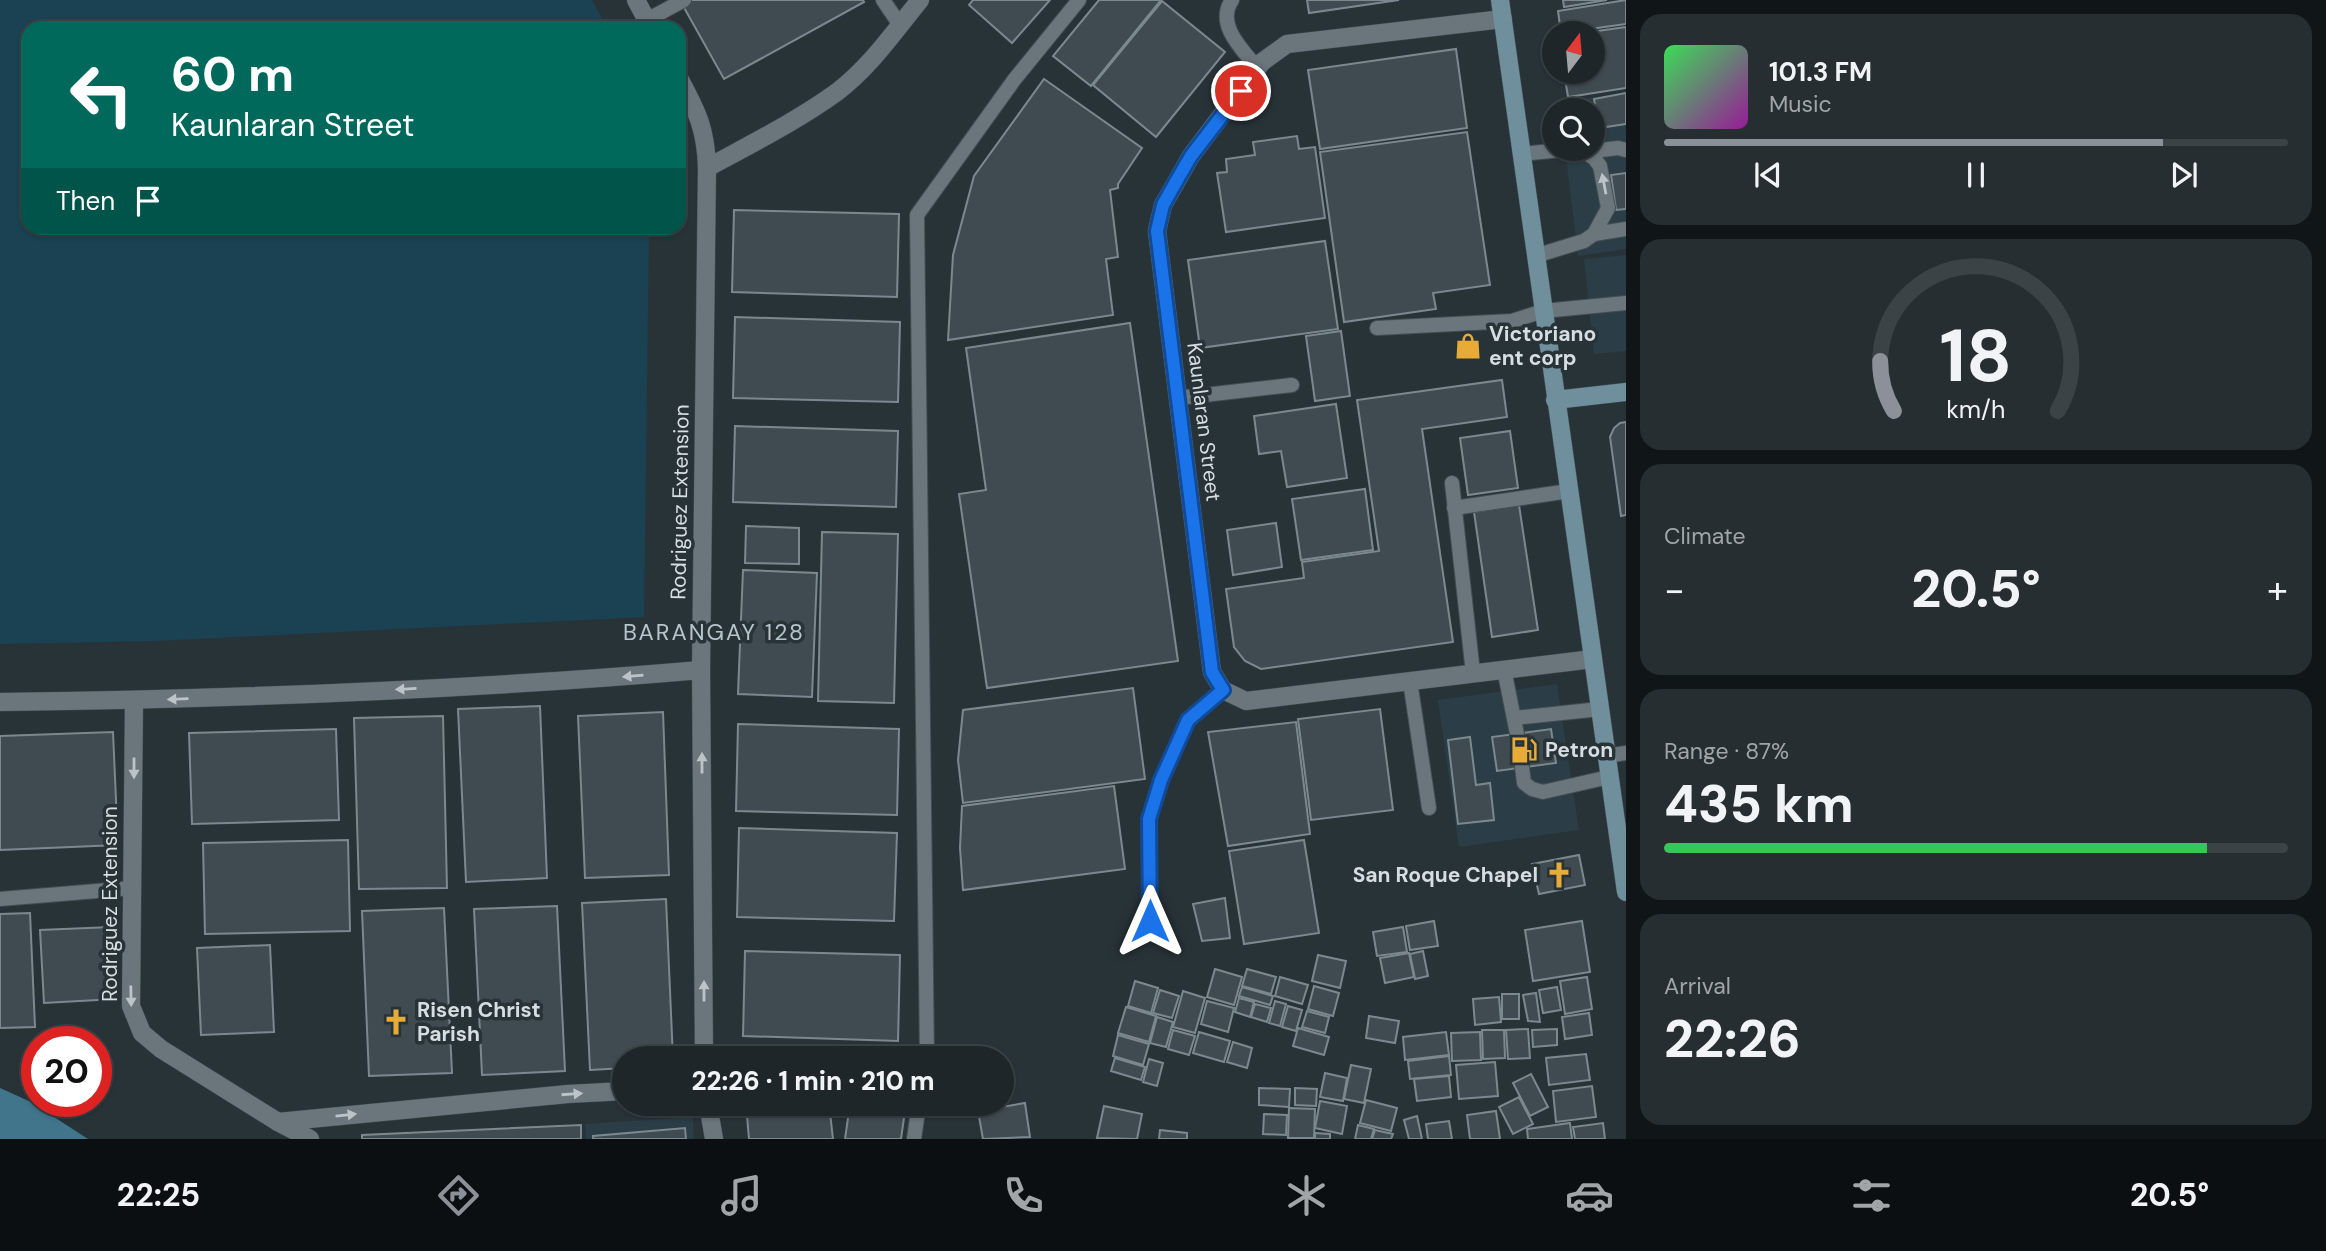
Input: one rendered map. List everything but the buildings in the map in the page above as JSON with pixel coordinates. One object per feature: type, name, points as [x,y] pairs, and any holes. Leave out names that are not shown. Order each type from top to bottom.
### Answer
[{"type":"main road","points":[[1500,0],[1609,777],[1623,846],[1626,892]]},
{"type":"main road","points":[[1555,400],[1626,392]]},
{"type":"street","points":[[636,0],[647,21]]},
{"type":"street","points":[[707,168],[838,91],[875,57],[920,0]]},
{"type":"street","name":"Kaunlaran Street","points":[[1223,690],[1212,672],[1157,231],[1163,205],[1191,156],[1262,62],[1286,44],[1503,19]]},
{"type":"street","name":"Rodriguez Extension","points":[[686,92],[701,122],[706,143],[707,168],[701,670],[704,1046]]},
{"type":"street","points":[[1223,690],[1246,701],[1593,659]]},
{"type":"street","points":[[0,702],[134,700],[549,683],[701,670]]},
{"type":"street","name":"Rodriguez Extension","points":[[134,700],[131,1006],[142,1032],[161,1049],[310,1139]]},
{"type":"street","points":[[278,1122],[612,1092]]},
{"type":"street","points":[[710,1116],[714,1139]]},
{"type":"lane","points":[[653,21],[684,0]]},
{"type":"lane","points":[[883,0],[900,24]]},
{"type":"lane","points":[[927,1046],[917,215],[1014,80],[1079,0]]},
{"type":"lane","points":[[1232,0],[1226,16],[1228,31],[1258,69]]},
{"type":"lane","points":[[1605,150],[1626,150]]},
{"type":"lane","points":[[1521,154],[1542,152]]},
{"type":"lane","points":[[1594,234],[1608,208],[1600,166],[1596,161]]},
{"type":"lane","points":[[1535,256],[1584,241],[1594,234],[1626,229]]},
{"type":"lane","points":[[1377,328],[1512,321],[1543,311],[1626,303]]},
{"type":"lane","points":[[1178,398],[1292,385]]},
{"type":"lane","points":[[1452,484],[1473,673]]},
{"type":"lane","points":[[1454,508],[1569,491]]},
{"type":"lane","points":[[1504,669],[1517,734]]},
{"type":"lane","points":[[1410,681],[1429,808]]},
{"type":"lane","points":[[1150,921],[1149,819],[1161,780],[1188,720],[1223,690]]},
{"type":"lane","points":[[1514,718],[1600,709]]},
{"type":"lane","points":[[1606,756],[1626,753]]},
{"type":"lane","points":[[1522,767],[1524,783],[1543,792],[1609,777]]},
{"type":"lane","points":[[0,899],[133,888]]},
{"type":"lane","points":[[914,1139],[917,1116]]},
{"type":"shaded area","points":[[0,0],[592,0],[603,21],[21,21],[21,235],[649,235],[644,617],[156,641],[0,644]]},
{"type":"shaded area","points":[[1626,92],[1626,249],[1578,256],[1566,161],[1605,161],[1605,98],[1589,98]]},
{"type":"shaded area","points":[[1626,255],[1626,351],[1594,354],[1584,259]]},
{"type":"shaded area","points":[[1557,684],[1579,830],[1459,847],[1438,700]]},
{"type":"shaded area","points":[[0,1088],[21,1097],[21,1117],[54,1117],[88,1139],[0,1139]]},
{"type":"shaded area","points":[[693,1117],[694,1139],[586,1139],[585,1124]]},
{"type":"place","name":"Victoriano ent corp","points":[[1468,346]]},
{"type":"place","name":"Petron","points":[[1524,750]]},
{"type":"place","name":"San Roque Chapel","points":[[1559,875]]},
{"type":"place","name":"Risen Christ Parish","points":[[396,1022]]},
{"type":"district","name":"BARANGAY 128","points":[[714,632]]},
{"type":"route","points":[[1150,921],[1149,819],[1161,780],[1188,720],[1223,690],[1212,672],[1157,231],[1163,205],[1191,156],[1241,91]]}]
